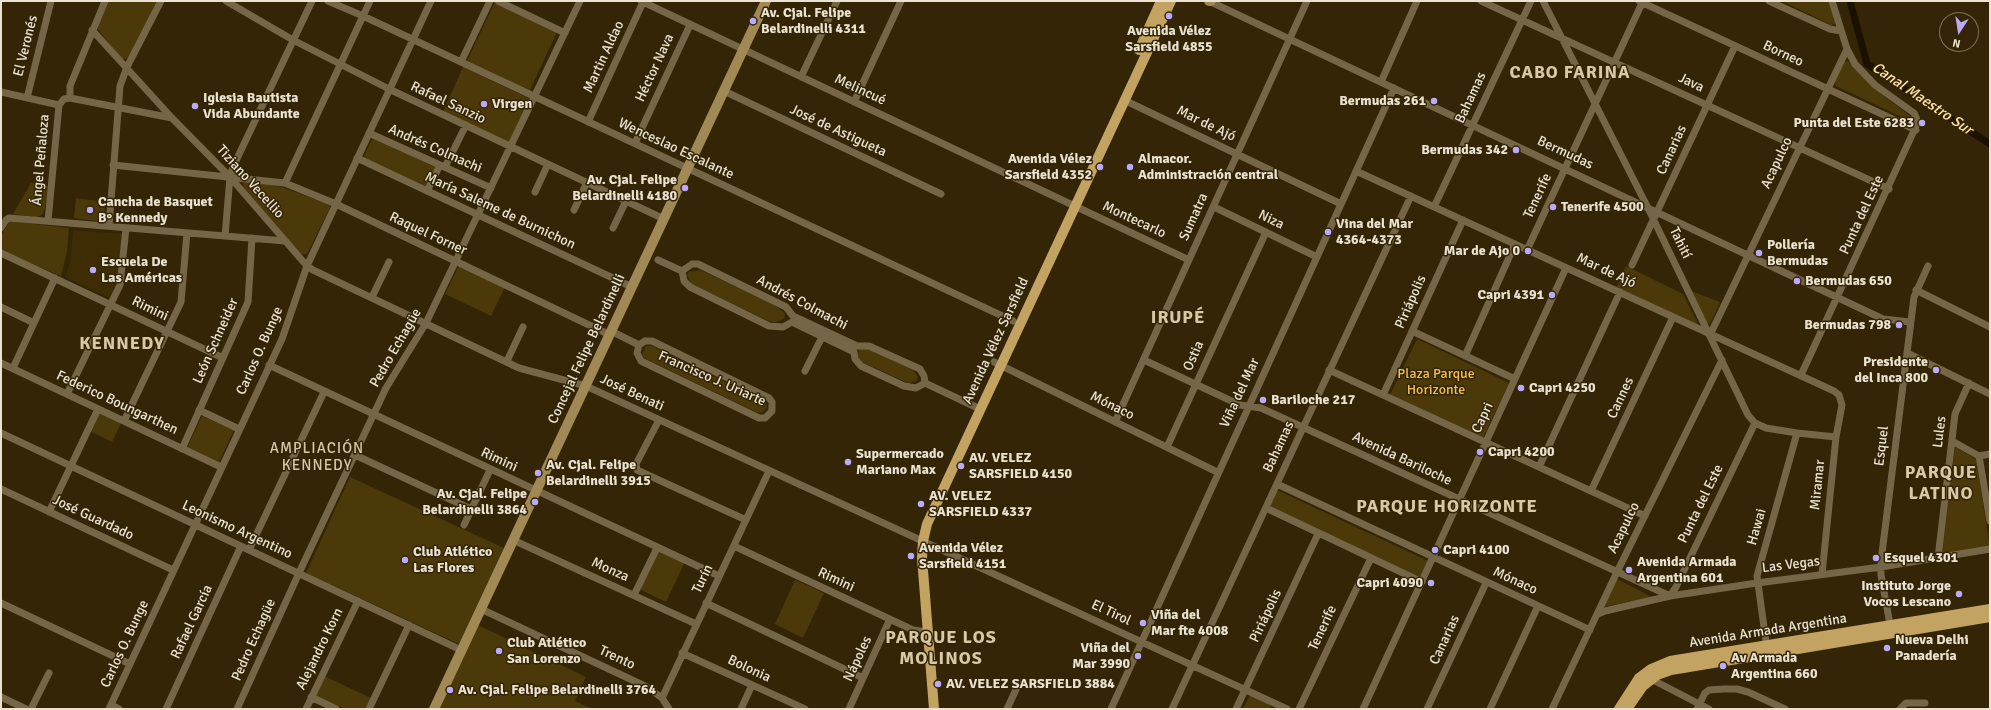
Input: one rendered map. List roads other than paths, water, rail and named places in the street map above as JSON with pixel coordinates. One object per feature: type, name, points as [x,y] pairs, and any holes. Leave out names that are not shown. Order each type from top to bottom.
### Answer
[{"type":"main road","name":"Concejal Felipe Belardinelli","points":[[434,709],[766,1]]},
{"type":"main road","name":"Avenida Vélez Sarsfield","points":[[934,709],[916,557],[924,514],[977,408],[1072,204],[1161,1]]},
{"type":"main road","name":"Avenida Vélez Sarsfield","points":[[997,363],[1013,321],[1124,100],[1171,1]]},
{"type":"main road","name":"Avenida Armada Argentina","points":[[1619,709],[1639,678],[1662,664],[1890,629],[1990,609]]},
{"type":"main road","name":"Avenida Armada Argentina","points":[[1890,629],[1990,617]]},
{"type":"main road","name":"Avenida Vélez Sarsfield","points":[[925,632],[927,709]]},
{"type":"main road","name":"Avenida Armada Argentina","points":[[1627,709],[1638,692],[1651,679],[1671,670],[1767,649]]},
{"type":"street","name":"El Veronés","points":[[27,98],[51,1]]},
{"type":"street","points":[[70,98],[70,86],[105,1]]},
{"type":"street","points":[[109,226],[117,106],[120,86],[127,67],[161,1]]},
{"type":"street","name":"Rafael Sanzio","points":[[226,1],[293,40],[389,89],[664,219]]},
{"type":"street","points":[[225,236],[230,177],[312,1]]},
{"type":"street","name":"Wenceslao Escalante","points":[[328,1],[413,39],[1013,321]]},
{"type":"street","points":[[285,183],[370,1]]},
{"type":"street","name":"Carlos O. Bunge","points":[[110,707],[286,328],[307,266],[431,1]]},
{"type":"street","points":[[462,62],[490,1]]},
{"type":"street","points":[[498,1],[565,33]]},
{"type":"street","name":"Pedro Echagüe","points":[[237,709],[298,573],[386,388],[426,323],[580,1]]},
{"type":"street","points":[[801,77],[837,1]]},
{"type":"street","points":[[854,102],[901,1]]},
{"type":"street","name":"Bermudas","points":[[1210,1],[1648,208],[1655,216],[1748,255],[1882,319],[1910,322]]},
{"type":"street","name":"Sumatra","points":[[1115,422],[1307,1]]},
{"type":"street","points":[[1381,82],[1417,1]]},
{"type":"street","name":"Java","points":[[1481,1],[1889,189]]},
{"type":"street","name":"Bahamas","points":[[1434,207],[1531,1]]},
{"type":"street","points":[[1543,1],[1648,208]]},
{"type":"street","name":"Borneo","points":[[1641,1],[1916,130]]},
{"type":"street","name":"Tenerife","points":[[1527,250],[1641,1]]},
{"type":"street","points":[[1769,1],[1830,29],[1841,31]]},
{"type":"street","points":[[1832,1],[1847,49],[1867,79],[1914,113],[1918,122],[1916,130]]},
{"type":"street","name":"Melincué","points":[[642,2],[1072,204]]},
{"type":"street","name":"Martin Aldao","points":[[588,122],[642,2]]},
{"type":"street","name":"Héctor Nava","points":[[635,143],[690,25]]},
{"type":"street","name":"Tiziano Vecellio","points":[[92,30],[172,118],[230,177],[307,266]]},
{"type":"street","name":"Canarias","points":[[1632,265],[1735,46]]},
{"type":"street","name":"Acapulco","points":[[1710,335],[1847,49]]},
{"type":"street","name":"Viña del Mar","points":[[1111,709],[1394,88]]},
{"type":"street","name":"José de Astigueta","points":[[724,91],[941,194]]},
{"type":"street","points":[[1,92],[60,103],[70,98],[172,118]]},
{"type":"street","name":"Mar de Ajó","points":[[1124,100],[1341,204]]},
{"type":"street","name":"Ángel Peñaloza","points":[[48,221],[60,103]]},
{"type":"street","points":[[427,191],[466,125]]},
{"type":"street","name":"Punta del Este","points":[[1801,375],[1916,130]]},
{"type":"street","name":"Andrés Colmachi","points":[[369,133],[491,188]]},
{"type":"street","name":"María Saleme de Burnichon","points":[[357,158],[632,287]]},
{"type":"street","points":[[535,192],[548,164]]},
{"type":"street","points":[[113,165],[230,177]]},
{"type":"street","name":"Mar de Ajó","points":[[1356,171],[1710,335],[1801,375],[1834,391],[1841,400]]},
{"type":"street","name":"Raquel Forner","points":[[230,177],[285,183],[336,204],[610,333]]},
{"type":"street","points":[[574,210],[587,182]]},
{"type":"street","name":"Bahamas","points":[[1172,709],[1411,196]]},
{"type":"street","points":[[613,228],[626,200]]},
{"type":"street","name":"Montecarlo","points":[[1072,204],[1189,260]]},
{"type":"street","name":"Niza","points":[[1214,207],[1317,257]]},
{"type":"street","name":"Tahití","points":[[1655,216],[1744,409],[1755,423]]},
{"type":"street","points":[[1,226],[9,218],[285,241]]},
{"type":"street","name":"Piriápolis","points":[[1383,395],[1463,220]]},
{"type":"street","points":[[67,394],[111,305],[121,279],[126,228]]},
{"type":"street","name":"Ostia","points":[[1167,447],[1266,232]]},
{"type":"street","points":[[124,422],[181,302],[187,233]]},
{"type":"street","name":"León Schneider","points":[[182,449],[248,302],[252,238]]},
{"type":"street","points":[[1465,356],[1515,244]]},
{"type":"street","name":"Rimini","points":[[1,253],[223,358]]},
{"type":"street","points":[[658,260],[682,270]]},
{"type":"street","points":[[372,297],[389,262]]},
{"type":"street","name":"Andrés Colmachi","points":[[792,319],[783,327],[769,326],[690,287],[684,281],[682,270],[687,266],[698,264],[786,307],[792,319],[823,334],[856,349],[869,346],[920,369],[924,376],[925,383]]},
{"type":"street","name":"José Benati","points":[[307,266],[526,371],[586,386],[920,540]]},
{"type":"street","name":"Esquel","points":[[1890,629],[1881,567],[1910,322],[1916,290],[1928,266]]},
{"type":"street","name":"Capri","points":[[1363,709],[1566,268]]},
{"type":"street","points":[[13,368],[55,278]]},
{"type":"street","points":[[1916,290],[1990,328]]},
{"type":"street","points":[[1539,467],[1620,292]]},
{"type":"street","points":[[1,307],[34,323]]},
{"type":"street","name":"Cannes","points":[[1591,491],[1673,317]]},
{"type":"street","points":[[507,361],[523,327]]},
{"type":"street","points":[[1412,331],[1515,379]]},
{"type":"street","points":[[610,333],[639,345]]},
{"type":"street","points":[[805,371],[823,334]]},
{"type":"street","name":"Francisco J. Uriarte","points":[[645,340],[652,341],[769,398],[772,402],[772,411],[765,418],[759,418],[641,361],[637,353],[639,345],[645,340]]},
{"type":"street","points":[[856,349],[855,359],[860,366],[904,386],[916,388],[925,383],[977,408]]},
{"type":"street","points":[[1907,352],[1990,394]]},
{"type":"street","name":"Avenida Bariloche","points":[[1144,360],[1240,405],[1261,408],[1670,596]]},
{"type":"street","name":"Acapulco","points":[[1552,709],[1617,572],[1722,360]]},
{"type":"street","name":"Federico Boungarthen","points":[[1,363],[221,467]]},
{"type":"street","name":"Mónaco","points":[[997,363],[1218,472]]},
{"type":"street","name":"Rimini","points":[[269,365],[490,470],[719,576]]},
{"type":"street","points":[[1329,370],[1645,516]]},
{"type":"street","name":"Lules","points":[[1938,558],[1956,409],[1969,383]]},
{"type":"street","points":[[249,550],[324,392]]},
{"type":"street","name":"Miramar","points":[[1822,574],[1841,400]]},
{"type":"street","points":[[49,512],[98,409]]},
{"type":"street","points":[[199,410],[239,429]]},
{"type":"street","points":[[659,420],[636,464],[637,470],[746,520]]},
{"type":"street","points":[[1755,423],[1766,428],[1836,437]]},
{"type":"street","name":"Punta del Este","points":[[1670,596],[1676,587],[1755,423]]},
{"type":"street","name":"Hawai","points":[[1767,649],[1756,583],[1797,433]]},
{"type":"street","name":"Leonismo Argentino","points":[[1,434],[461,650]]},
{"type":"street","points":[[1952,442],[1979,456],[1990,454]]},
{"type":"street","points":[[355,455],[471,509]]},
{"type":"street","points":[[1979,456],[1990,521]]},
{"type":"street","points":[[464,525],[490,470]]},
{"type":"street","name":"Turín","points":[[662,698],[769,471]]},
{"type":"street","name":"Mónaco","points":[[1277,484],[1590,630]]},
{"type":"street","name":"José Guardado","points":[[1,489],[173,570]]},
{"type":"street","points":[[1266,508],[1318,534],[1422,582]]},
{"type":"street","name":"Piriápolis","points":[[1236,709],[1318,534]]},
{"type":"street","name":"Monza","points":[[513,540],[696,624]]},
{"type":"street","name":"El Tirol","points":[[920,540],[1193,665],[1246,690],[1275,706],[1287,709]]},
{"type":"street","name":"Rafael García","points":[[166,709],[241,546]]},
{"type":"street","name":"Rimini","points":[[734,546],[913,630],[925,632]]},
{"type":"street","points":[[634,595],[657,548]]},
{"type":"street","name":"Las Vegas","points":[[1598,614],[1605,611],[1670,596],[1881,567],[1990,549]]},
{"type":"street","name":"Tenerife","points":[[1299,709],[1371,558]]},
{"type":"street","name":"Canarias","points":[[1427,709],[1486,582]]},
{"type":"street","name":"Alejandro Korn","points":[[306,709],[358,601]]},
{"type":"street","points":[[1,602],[130,664]]},
{"type":"street","points":[[706,603],[863,678]]},
{"type":"street","points":[[1490,709],[1538,606]]},
{"type":"street","name":"Trento","points":[[481,608],[647,687],[662,698],[669,709]]},
{"type":"street","name":"Nápoles","points":[[849,709],[890,619]]},
{"type":"street","points":[[369,709],[409,625]]},
{"type":"street","name":"Bolonia","points":[[682,653],[805,709]]},
{"type":"street","points":[[32,709],[49,673]]},
{"type":"street","points":[[1651,679],[1698,707],[1709,709]]},
{"type":"street","points":[[1007,709],[1019,683]]},
{"type":"street","points":[[741,709],[752,685]]},
{"type":"street","points":[[1698,707],[1705,693],[1709,690],[1737,689],[1748,692],[1785,709]]},
{"type":"street","points":[[1,697],[26,709]]},
{"type":"street","points":[[312,697],[336,709]]},
{"type":"street","points":[[1900,709],[1906,703],[1925,703]]},
{"type":"street","points":[[110,707],[119,709]]},
{"type":"waterway","name":"Canal Maestro Sur","points":[[1850,1],[1867,64],[1990,144]]},
{"type":"place","name":"Avenida Vélez Sarsfield 4855","points":[[1169,16]]},
{"type":"place","name":"Av. Cjal. Felipe Belardinelli 4311","points":[[753,21]]},
{"type":"place","name":"Bermudas 261","points":[[1434,101]]},
{"type":"place","name":"Virgen","points":[[484,104]]},
{"type":"place","name":"Iglesia Bautista Vida Abundante","points":[[195,106]]},
{"type":"place","name":"Punta del Este 6283","points":[[1922,123]]},
{"type":"place","name":"Bermudas 342","points":[[1516,150]]},
{"type":"place","name":"Avenida Vélez Sarsfield 4352","points":[[1100,167]]},
{"type":"place","name":"Almacor. Administración central","points":[[1130,167]]},
{"type":"place","name":"Av. Cjal. Felipe Belardinelli 4180","points":[[685,188]]},
{"type":"place","name":"Tenerife 4500","points":[[1553,207]]},
{"type":"place","name":"Cancha de Basquet B° Kennedy","points":[[90,210]]},
{"type":"place","name":"Vina del Mar 4364-4373","points":[[1328,232]]},
{"type":"place","name":"Mar de Ajo 0","points":[[1528,251]]},
{"type":"place","name":"Pollería Bermudas","points":[[1759,253]]},
{"type":"place","name":"Escuela De Las Américas","points":[[93,270]]},
{"type":"place","name":"Bermudas 650","points":[[1797,281]]},
{"type":"place","name":"Capri 4391","points":[[1552,295]]},
{"type":"place","name":"Bermudas 798","points":[[1899,325]]},
{"type":"place","name":"Presidente del Inca 800","points":[[1936,370]]},
{"type":"place","name":"Capri 4250","points":[[1521,388]]},
{"type":"place","name":"Bariloche 217","points":[[1263,400]]},
{"type":"place","name":"Capri 4200","points":[[1480,452]]},
{"type":"place","name":"Supermercado Mariano Max","points":[[848,462]]},
{"type":"place","name":"AV. VELEZ SARSFIELD 4150","points":[[961,466]]},
{"type":"place","name":"Av. Cjal. Felipe Belardinelli 3915","points":[[538,473]]},
{"type":"place","name":"Av. Cjal. Felipe Belardinelli 3864","points":[[535,502]]},
{"type":"place","name":"AV. VELEZ SARSFIELD 4337","points":[[921,504]]},
{"type":"place","name":"Capri 4100","points":[[1435,550]]},
{"type":"place","name":"Avenida Vélez Sarsfield 4151","points":[[911,556]]},
{"type":"place","name":"Esquel 4301","points":[[1876,558]]},
{"type":"place","name":"Club Atlético Las Flores","points":[[405,560]]},
{"type":"place","name":"Avenida Armada Argentina 601","points":[[1629,570]]},
{"type":"place","name":"Capri 4090","points":[[1431,583]]},
{"type":"place","name":"Instituto Jorge Vocos Lescano","points":[[1959,594]]},
{"type":"place","name":"Viña del Mar fte 4008","points":[[1143,623]]},
{"type":"place","name":"Nueva Delhi Panadería","points":[[1887,648]]},
{"type":"place","name":"Club Atlético San Lorenzo","points":[[499,651]]},
{"type":"place","name":"Viña del Mar 3990","points":[[1138,656]]},
{"type":"place","name":"Av Armada Argentina 660","points":[[1723,666]]},
{"type":"place","name":"AV. VELEZ SARSFIELD 3884","points":[[938,684]]},
{"type":"place","name":"Av. Cjal. Felipe Belardinelli 3764","points":[[450,690]]},
{"type":"district","name":"CABO FARINA","points":[[1570,73]]},
{"type":"district","name":"IRUPÉ","points":[[1178,318]]},
{"type":"district","name":"KENNEDY","points":[[122,344]]},
{"type":"district","name":"AMPLIACIÓN KENNEDY","points":[[317,458]]},
{"type":"district","name":"PARQUE LATINO","points":[[1941,483]]},
{"type":"district","name":"PARQUE HORIZONTE","points":[[1447,507]]},
{"type":"district","name":"PARQUE LOS MOLINOS","points":[[941,648]]},
{"type":"park label","name":"Plaza Parque Horizonte","points":[[1436,382]]}]
